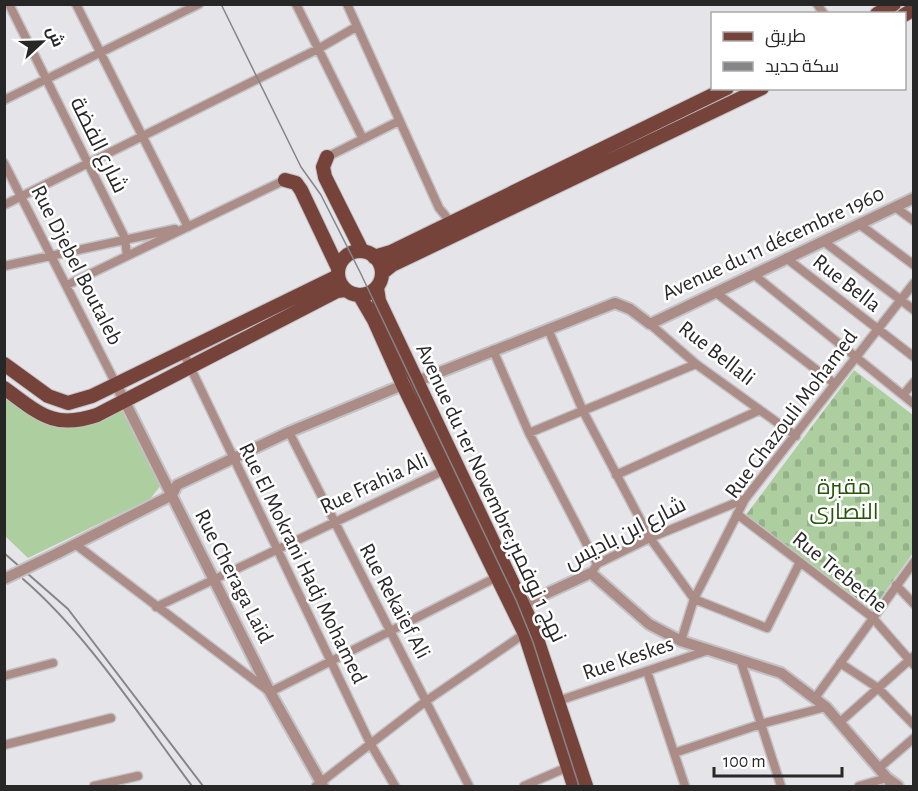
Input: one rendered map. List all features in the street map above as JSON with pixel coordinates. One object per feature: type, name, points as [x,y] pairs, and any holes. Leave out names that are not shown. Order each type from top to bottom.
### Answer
[{"type":"main road","points":[[881,12],[894,4]]},
{"type":"main road","points":[[382,273],[455,228],[723,90]]},
{"type":"main road","points":[[4,364],[48,396],[68,403],[92,396],[338,272],[346,255],[392,252],[455,228],[758,90]]},
{"type":"main road","points":[[285,180],[296,183],[301,190],[345,290],[360,296],[377,288],[382,273],[380,264],[368,254],[325,177],[322,167],[327,157]]},
{"type":"main road","name":"Avenue du 1er Novembre;نهج 1 نوفمبر","points":[[377,288],[379,301],[409,383],[445,470],[497,577],[529,629],[558,701],[586,786]]},
{"type":"main road","points":[[4,388],[52,420],[64,422],[98,415],[190,366],[345,290]]},
{"type":"main road","name":"Avenue du 1er Novembre;نهج 1 نوفمبر","points":[[360,296],[409,383],[524,604],[529,629]]},
{"type":"main road","points":[[529,629],[574,786]]},
{"type":"street","name":"شارع الفضة","points":[[9,4],[125,238],[127,256]]},
{"type":"street","points":[[76,4],[188,227]]},
{"type":"street","points":[[4,100],[199,4]]},
{"type":"street","points":[[296,4],[363,139]]},
{"type":"street","points":[[347,4],[439,208],[455,228]]},
{"type":"street","points":[[4,205],[318,49],[356,27]]},
{"type":"street","points":[[327,157],[399,121]]},
{"type":"street","name":"Rue Djebel Boutaleb","points":[[4,163],[116,384]]},
{"type":"street","points":[[67,285],[285,180]]},
{"type":"street","name":"Avenue du 11 décembre 1960","points":[[650,324],[914,198]]},
{"type":"street","points":[[895,207],[914,221]]},
{"type":"street","points":[[859,224],[914,265]]},
{"type":"street","points":[[4,266],[125,238],[188,227]]},
{"type":"street","points":[[823,241],[914,310]]},
{"type":"street","name":"Rue Bella","points":[[786,258],[914,357]]},
{"type":"street","points":[[753,274],[914,404]]},
{"type":"street","name":"Rue Ghazouli Mohamed","points":[[681,641],[694,599],[745,499],[914,283]]},
{"type":"street","points":[[715,292],[835,384]]},
{"type":"street","name":"Rue Bellali","points":[[548,329],[615,303],[630,309],[696,364],[796,436]]},
{"type":"street","points":[[4,579],[172,495],[177,484],[233,460],[289,432],[548,329],[583,411],[650,538],[694,599],[767,628],[800,562]]},
{"type":"street","points":[[493,350],[529,433],[594,569],[649,624],[681,641],[741,662],[782,673],[826,707],[889,782],[898,786]]},
{"type":"street","name":"Rue El Mokrani Hadj Mohamed","points":[[183,352],[370,743],[395,786]]},
{"type":"street","points":[[529,433],[696,364]]},
{"type":"street","points":[[903,395],[914,382]]},
{"type":"street","name":"Rue Cheraga Laïd","points":[[116,384],[270,692],[320,785]]},
{"type":"street","points":[[616,475],[760,410]]},
{"type":"street","name":"Rue Rekaïef Ali","points":[[289,432],[469,786]]},
{"type":"street","name":"Rue Frahia Ali","points":[[156,607],[445,470]]},
{"type":"street","name":"شارع ابن باديس","points":[[524,604],[650,538],[745,499]]},
{"type":"street","name":"Rue Trebeche","points":[[737,514],[872,616],[912,661]]},
{"type":"street","points":[[75,544],[270,692],[497,577]]},
{"type":"street","points":[[815,698],[872,616],[914,562]]},
{"type":"street","points":[[896,585],[914,604]]},
{"type":"street","points":[[320,785],[370,743],[426,701],[529,629]]},
{"type":"street","name":"Rue Keskes","points":[[558,701],[709,650]]},
{"type":"street","points":[[839,723],[912,661]]},
{"type":"street","points":[[741,662],[780,786]]},
{"type":"street","points":[[4,676],[53,663]]},
{"type":"street","points":[[840,663],[878,688],[914,724]]},
{"type":"street","points":[[646,671],[685,786]]},
{"type":"street","points":[[674,753],[761,724],[826,707]]},
{"type":"street","points":[[4,746],[111,718]]},
{"type":"street","points":[[879,768],[914,738]]},
{"type":"street","points":[[524,786],[568,767]]},
{"type":"street","points":[[94,786],[138,776]]},
{"type":"street","points":[[859,786],[889,782]]},
{"type":"green space","name":"مقبرة النصارى","points":[[854,370],[913,415],[913,553],[872,610],[746,515]]},
{"type":"green space","points":[[5,393],[44,422],[123,406],[162,484],[150,499],[28,558],[5,536]]},
{"type":"tram line","points":[[221,4],[301,167],[321,195],[360,272],[516,600],[533,642],[579,786]]},
{"type":"railway","points":[[4,553],[68,609],[203,786]]},
{"type":"railway","points":[[23,579],[47,601],[91,651],[192,786]]}]
